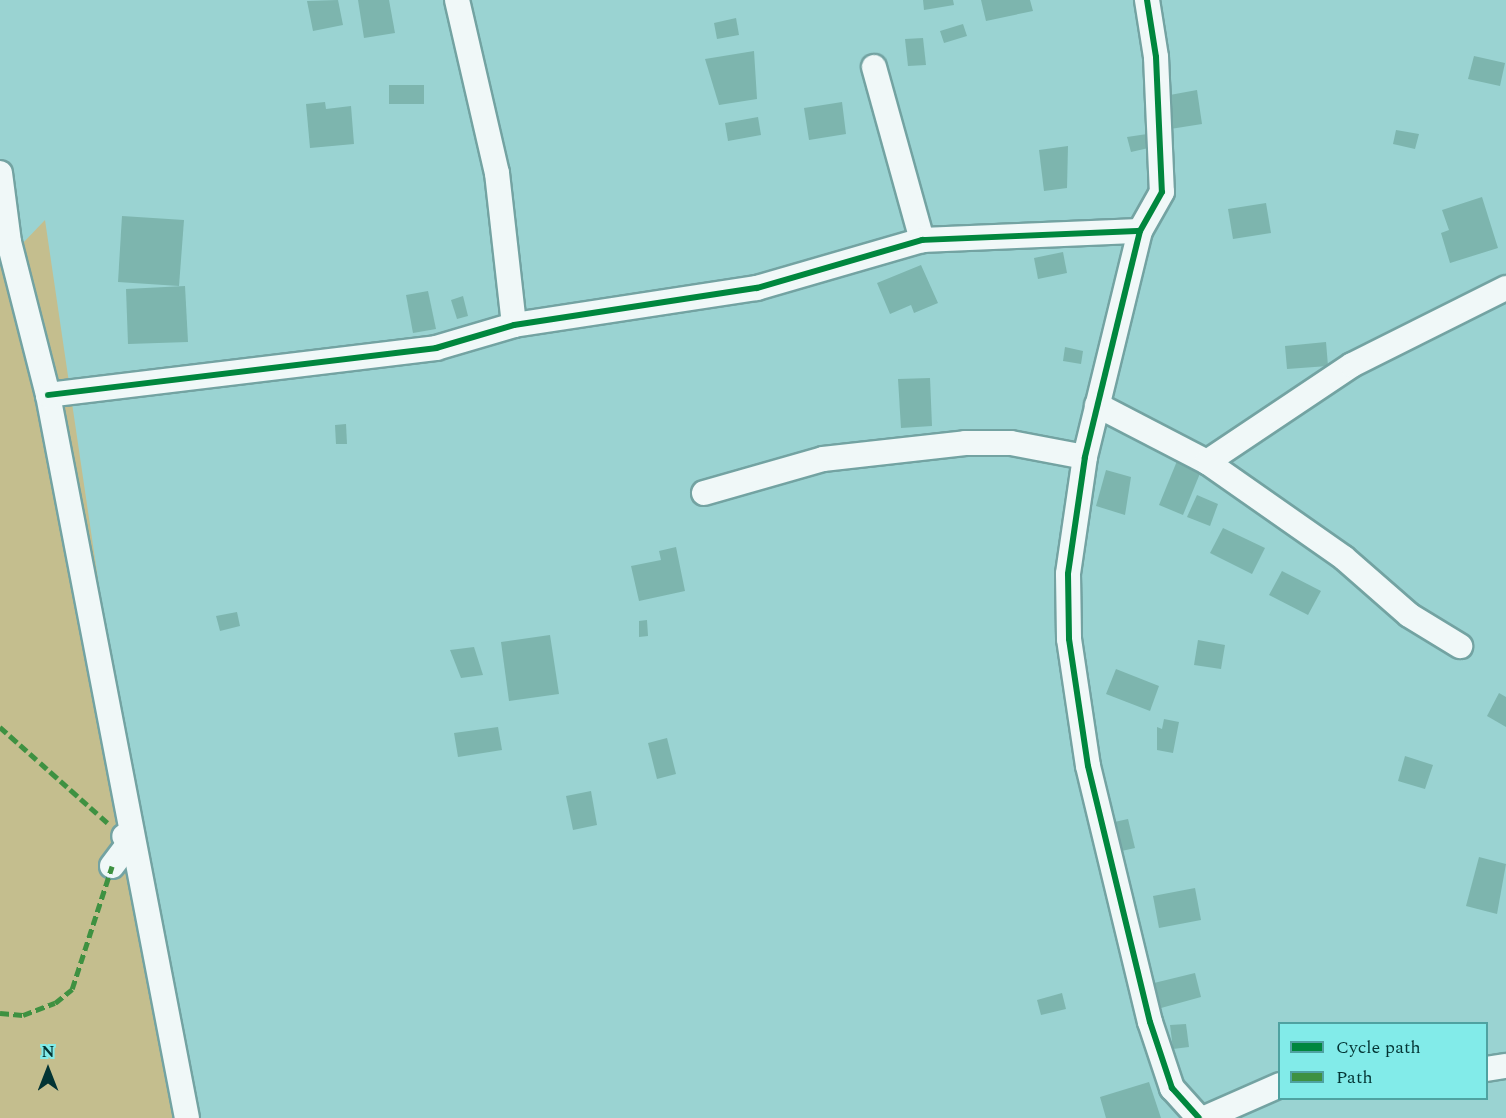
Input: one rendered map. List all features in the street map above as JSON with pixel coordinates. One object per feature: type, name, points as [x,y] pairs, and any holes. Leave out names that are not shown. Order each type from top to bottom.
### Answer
[{"type":"street","points":[[457,0],[498,173],[514,325]]},
{"type":"street","points":[[1147,0],[1156,57],[1162,192],[1140,231],[1085,457],[1068,574],[1068,628],[1088,766],[1150,1022],[1172,1088],[1199,1118]]},
{"type":"street","points":[[874,67],[922,240]]},
{"type":"street","points":[[0,173],[5,248],[48,395],[130,842],[172,1024],[186,1118]]},
{"type":"street","points":[[48,395],[436,348],[514,325],[757,288],[922,240],[1140,231]]},
{"type":"street","points":[[1207,462],[1352,365],[1506,288]]},
{"type":"street","points":[[1098,405],[1207,462],[1344,558],[1410,615],[1460,646]]},
{"type":"street","points":[[704,493],[823,459],[965,443],[1011,443],[1085,457]]},
{"type":"street","points":[[110,825],[130,842]]},
{"type":"street","points":[[112,866],[130,842]]},
{"type":"street","points":[[1488,1069],[1506,1066]]},
{"type":"street","points":[[1205,1118],[1278,1086]]},
{"type":"shaded area","points":[[45,220],[175,1118],[0,1118],[0,267]]},
{"type":"building","points":[[338,0],[343,25],[313,31],[307,1]]},
{"type":"building","points":[[358,0],[389,0],[395,33],[364,38]]},
{"type":"building","points":[[923,0],[953,0],[954,5],[924,10]]},
{"type":"building","points":[[981,0],[1030,0],[1033,11],[986,21]]},
{"type":"building","points":[[736,18],[739,35],[717,39],[714,23]]},
{"type":"building","points":[[963,24],[967,36],[944,43],[940,31]]},
{"type":"building","points":[[923,38],[926,65],[908,66],[905,39]]},
{"type":"building","points":[[754,51],[757,99],[719,105],[705,59]]},
{"type":"building","points":[[1474,56],[1505,63],[1500,86],[1468,79]]},
{"type":"building","points":[[389,85],[424,85],[424,104],[389,104]]},
{"type":"building","points":[[1197,90],[1202,124],[1164,130],[1159,97]]},
{"type":"building","points":[[325,102],[326,109],[351,106],[354,144],[310,148],[306,104]]},
{"type":"building","points":[[842,102],[846,134],[809,140],[804,108]]},
{"type":"building","points":[[758,117],[761,135],[728,141],[725,123]]},
{"type":"building","points":[[1396,130],[1419,134],[1415,149],[1393,144]]},
{"type":"building","points":[[1154,133],[1153,147],[1131,152],[1127,137]]},
{"type":"building","points":[[1068,146],[1067,188],[1044,191],[1039,150]]},
{"type":"building","points":[[1482,197],[1498,248],[1450,263],[1441,233],[1449,230],[1442,210]]},
{"type":"building","points":[[1266,203],[1271,233],[1233,239],[1228,209]]},
{"type":"building","points":[[122,216],[184,220],[179,286],[118,282]]},
{"type":"building","points":[[1063,252],[1067,273],[1038,279],[1034,258]]},
{"type":"building","points":[[921,265],[938,303],[914,313],[911,305],[890,314],[877,283]]},
{"type":"building","points":[[185,286],[188,342],[128,344],[126,289]]},
{"type":"building","points":[[428,291],[436,329],[413,333],[406,295]]},
{"type":"building","points":[[463,296],[468,316],[457,319],[451,300]]},
{"type":"building","points":[[1326,342],[1328,366],[1287,369],[1285,346]]},
{"type":"building","points":[[1065,347],[1083,351],[1081,364],[1063,361]]},
{"type":"building","points":[[930,378],[932,426],[901,428],[898,379]]},
{"type":"building","points":[[346,424],[347,444],[336,444],[335,425]]},
{"type":"building","points":[[1177,461],[1201,471],[1183,515],[1159,505]]},
{"type":"building","points":[[1106,470],[1131,477],[1125,515],[1096,506]]},
{"type":"building","points":[[1197,495],[1218,504],[1210,526],[1187,517]]},
{"type":"building","points":[[1223,528],[1265,548],[1252,574],[1210,553]]},
{"type":"building","points":[[676,547],[685,591],[639,601],[631,566],[661,560],[659,551]]},
{"type":"building","points":[[1282,571],[1321,591],[1308,615],[1269,595]]},
{"type":"building","points":[[237,612],[240,626],[220,631],[216,616]]},
{"type":"building","points":[[647,620],[648,636],[639,637],[639,621]]},
{"type":"building","points":[[550,635],[559,694],[509,701],[501,642]]},
{"type":"building","points":[[1198,640],[1225,645],[1221,669],[1194,665]]},
{"type":"building","points":[[474,647],[483,675],[461,678],[450,650]]},
{"type":"building","points":[[1116,669],[1159,686],[1150,711],[1106,694]]},
{"type":"building","points":[[1499,693],[1506,697],[1506,727],[1487,716]]},
{"type":"building","points":[[1164,719],[1179,722],[1173,753],[1157,750],[1157,727],[1162,729]]},
{"type":"building","points":[[498,727],[502,750],[458,757],[454,733]]},
{"type":"building","points":[[667,738],[676,774],[657,779],[648,743]]},
{"type":"building","points":[[1405,756],[1433,765],[1425,789],[1398,781]]},
{"type":"building","points":[[591,791],[597,825],[573,830],[566,796]]},
{"type":"building","points":[[1128,819],[1135,848],[1117,852],[1110,823]]},
{"type":"building","points":[[1479,857],[1506,864],[1497,914],[1466,906]]},
{"type":"building","points":[[1195,888],[1201,920],[1159,928],[1153,896]]},
{"type":"building","points":[[1195,973],[1201,997],[1161,1008],[1154,983]]},
{"type":"building","points":[[1062,993],[1066,1009],[1041,1015],[1037,1000]]},
{"type":"building","points":[[1186,1024],[1189,1047],[1173,1049],[1170,1025]]},
{"type":"building","points":[[1149,1082],[1161,1118],[1106,1118],[1100,1097]]},
{"type":"marked path","points":[[0,727],[110,825]]},
{"type":"marked path","points":[[0,1013],[23,1015],[55,1003],[72,989],[112,866]]},
{"type":"cycle path","points":[[1147,0],[1156,57],[1162,192],[1140,231],[1085,457],[1068,574],[1069,639],[1088,766],[1150,1022],[1172,1088],[1199,1118]]},
{"type":"cycle path","points":[[48,395],[436,348],[514,325],[757,288],[922,240],[1140,231]]}]
